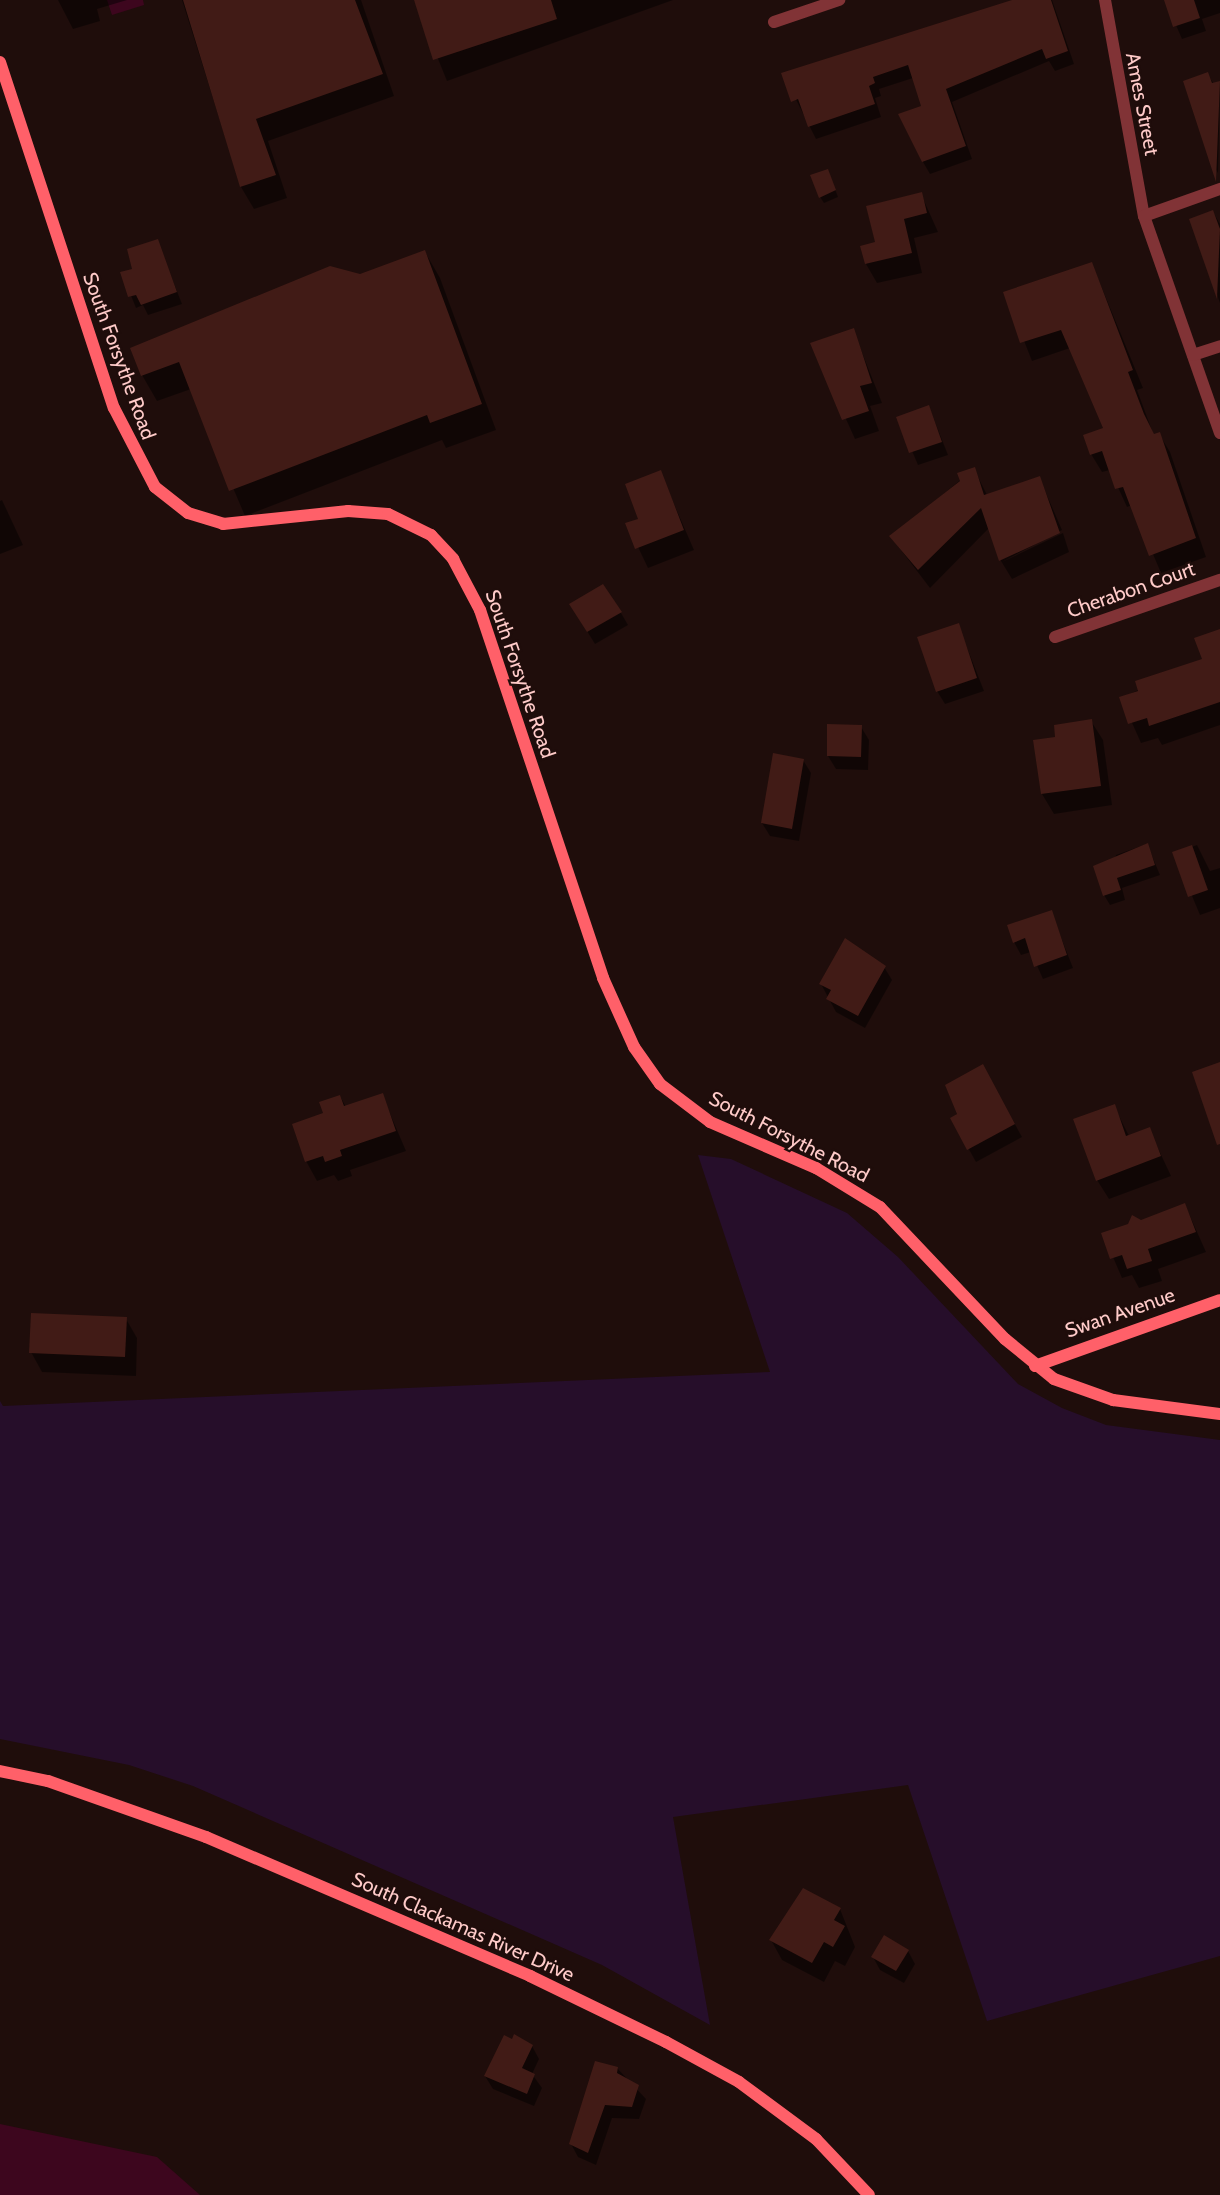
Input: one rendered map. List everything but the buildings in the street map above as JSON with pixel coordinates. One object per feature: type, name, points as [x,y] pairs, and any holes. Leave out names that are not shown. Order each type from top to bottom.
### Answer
[{"type":"street","points":[[774,22],[839,0]]},
{"type":"street","name":"Ames Street","points":[[1105,0],[1144,216],[1220,433]]},
{"type":"street","name":"South Forsythe Road","points":[[0,62],[117,417],[155,487],[178,506],[211,522],[251,523],[376,511],[407,521],[440,544],[480,610],[603,978],[647,1068],[710,1122],[816,1168],[880,1208],[1035,1366],[1092,1395],[1220,1414]]},
{"type":"street","points":[[1144,216],[1220,189]]},
{"type":"street","points":[[1193,355],[1220,346]]},
{"type":"street","name":"Cherabon Court","points":[[1055,637],[1220,580]]},
{"type":"street","name":"Swan Avenue","points":[[1035,1366],[1220,1300]]},
{"type":"street","name":"South Clackamas River Drive","points":[[0,1771],[48,1781],[206,1837],[519,1971],[666,2042],[739,2082],[816,2139],[869,2195]]},
{"type":"shaded area","points":[[107,0],[143,0],[144,5],[112,15]]},
{"type":"shaded area","points":[[698,1155],[731,1159],[847,1213],[898,1257],[1018,1384],[1062,1408],[1106,1425],[1220,1440],[1220,1956],[987,2021],[908,1785],[673,1817],[710,2025],[602,1965],[193,1786],[129,1765],[0,1739],[0,1401],[3,1406],[770,1372]]},
{"type":"shaded area","points":[[0,2124],[157,2157],[200,2195],[0,2195]]}]
